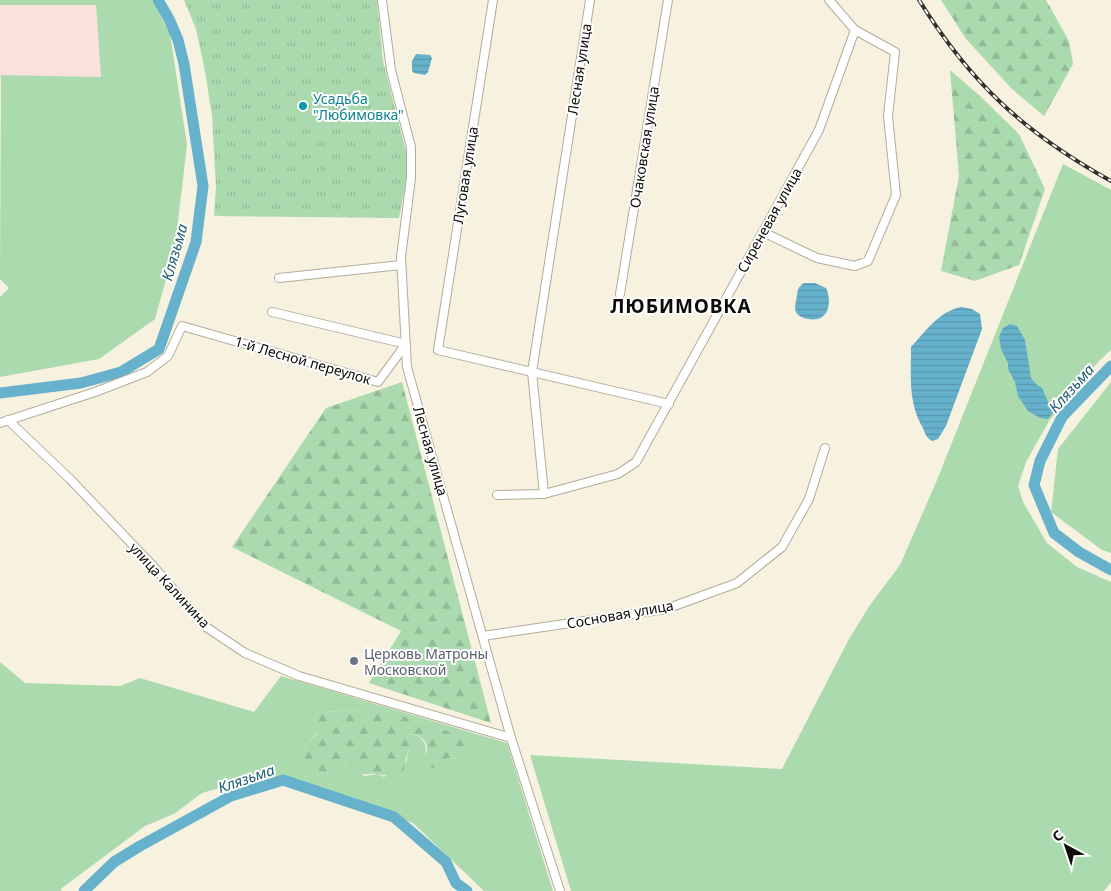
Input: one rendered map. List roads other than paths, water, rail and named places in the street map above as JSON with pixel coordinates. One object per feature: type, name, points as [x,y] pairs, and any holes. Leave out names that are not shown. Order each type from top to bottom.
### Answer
[{"type":"street","name":"Лесная улица","points":[[382,0],[391,70],[411,147],[411,178],[400,257],[408,367],[511,738],[560,891]]},
{"type":"street","name":"Луговая улица","points":[[493,0],[438,350],[532,372]]},
{"type":"street","name":"Лесная улица","points":[[544,494],[532,372],[590,0]]},
{"type":"street","name":"Очаковская улица","points":[[620,294],[668,0]]},
{"type":"street","points":[[763,232],[817,258],[856,266],[868,261],[896,195],[888,116],[895,52],[855,30],[829,0]]},
{"type":"street","name":"Сиреневая улица","points":[[497,495],[544,494],[618,474],[636,462],[819,130],[855,30]]},
{"type":"street","points":[[279,278],[401,265]]},
{"type":"street","points":[[272,312],[406,344]]},
{"type":"street","name":"1-й Лесной переулок","points":[[4,422],[95,392],[147,372],[168,356],[182,326],[378,382],[406,344]]},
{"type":"street","points":[[532,372],[669,404]]},
{"type":"street","name":"улица Калинина","points":[[4,422],[70,479],[154,566],[206,627],[245,653],[299,676],[511,738]]},
{"type":"street","name":"Сосновая улица","points":[[483,636],[666,609],[737,583],[782,547],[810,499],[825,448]]},
{"type":"water","points":[[416,54],[430,55],[432,58],[428,72],[425,75],[412,71],[412,61]]},
{"type":"water","points":[[804,283],[815,283],[826,288],[829,299],[828,307],[825,314],[819,319],[804,318],[796,312],[797,292]]},
{"type":"water","points":[[961,307],[972,309],[980,314],[982,329],[946,426],[938,439],[932,441],[925,434],[915,409],[911,389],[911,347],[939,318],[953,309]]},
{"type":"water","points":[[1010,324],[1017,326],[1025,340],[1031,378],[1042,388],[1050,406],[1056,408],[1048,419],[1040,418],[1028,411],[1018,396],[1015,382],[1001,349],[999,337],[1003,328]]},
{"type":"waterway","name":"Клязьма","points":[[0,393],[81,383],[121,372],[159,349],[196,242],[203,186],[184,64],[178,40],[158,0]]},
{"type":"waterway","name":"Клязьма","points":[[1111,366],[1062,417],[1040,461],[1034,485],[1054,533],[1079,552],[1111,570]]},
{"type":"waterway","name":"Клязьма","points":[[84,891],[114,862],[140,846],[231,796],[283,780],[394,817],[446,862],[456,883],[467,891]]},
{"type":"railway","points":[[919,0],[959,57],[1002,104],[1052,144],[1111,181]]},
{"type":"place","name":"Усадьба \"Любимовка\"","points":[[303,106]]},
{"type":"place","name":"Церковь Матроны Московской","points":[[354,661]]},
{"type":"district","name":"ЛЮБИМОВКА","points":[[681,306]]}]
